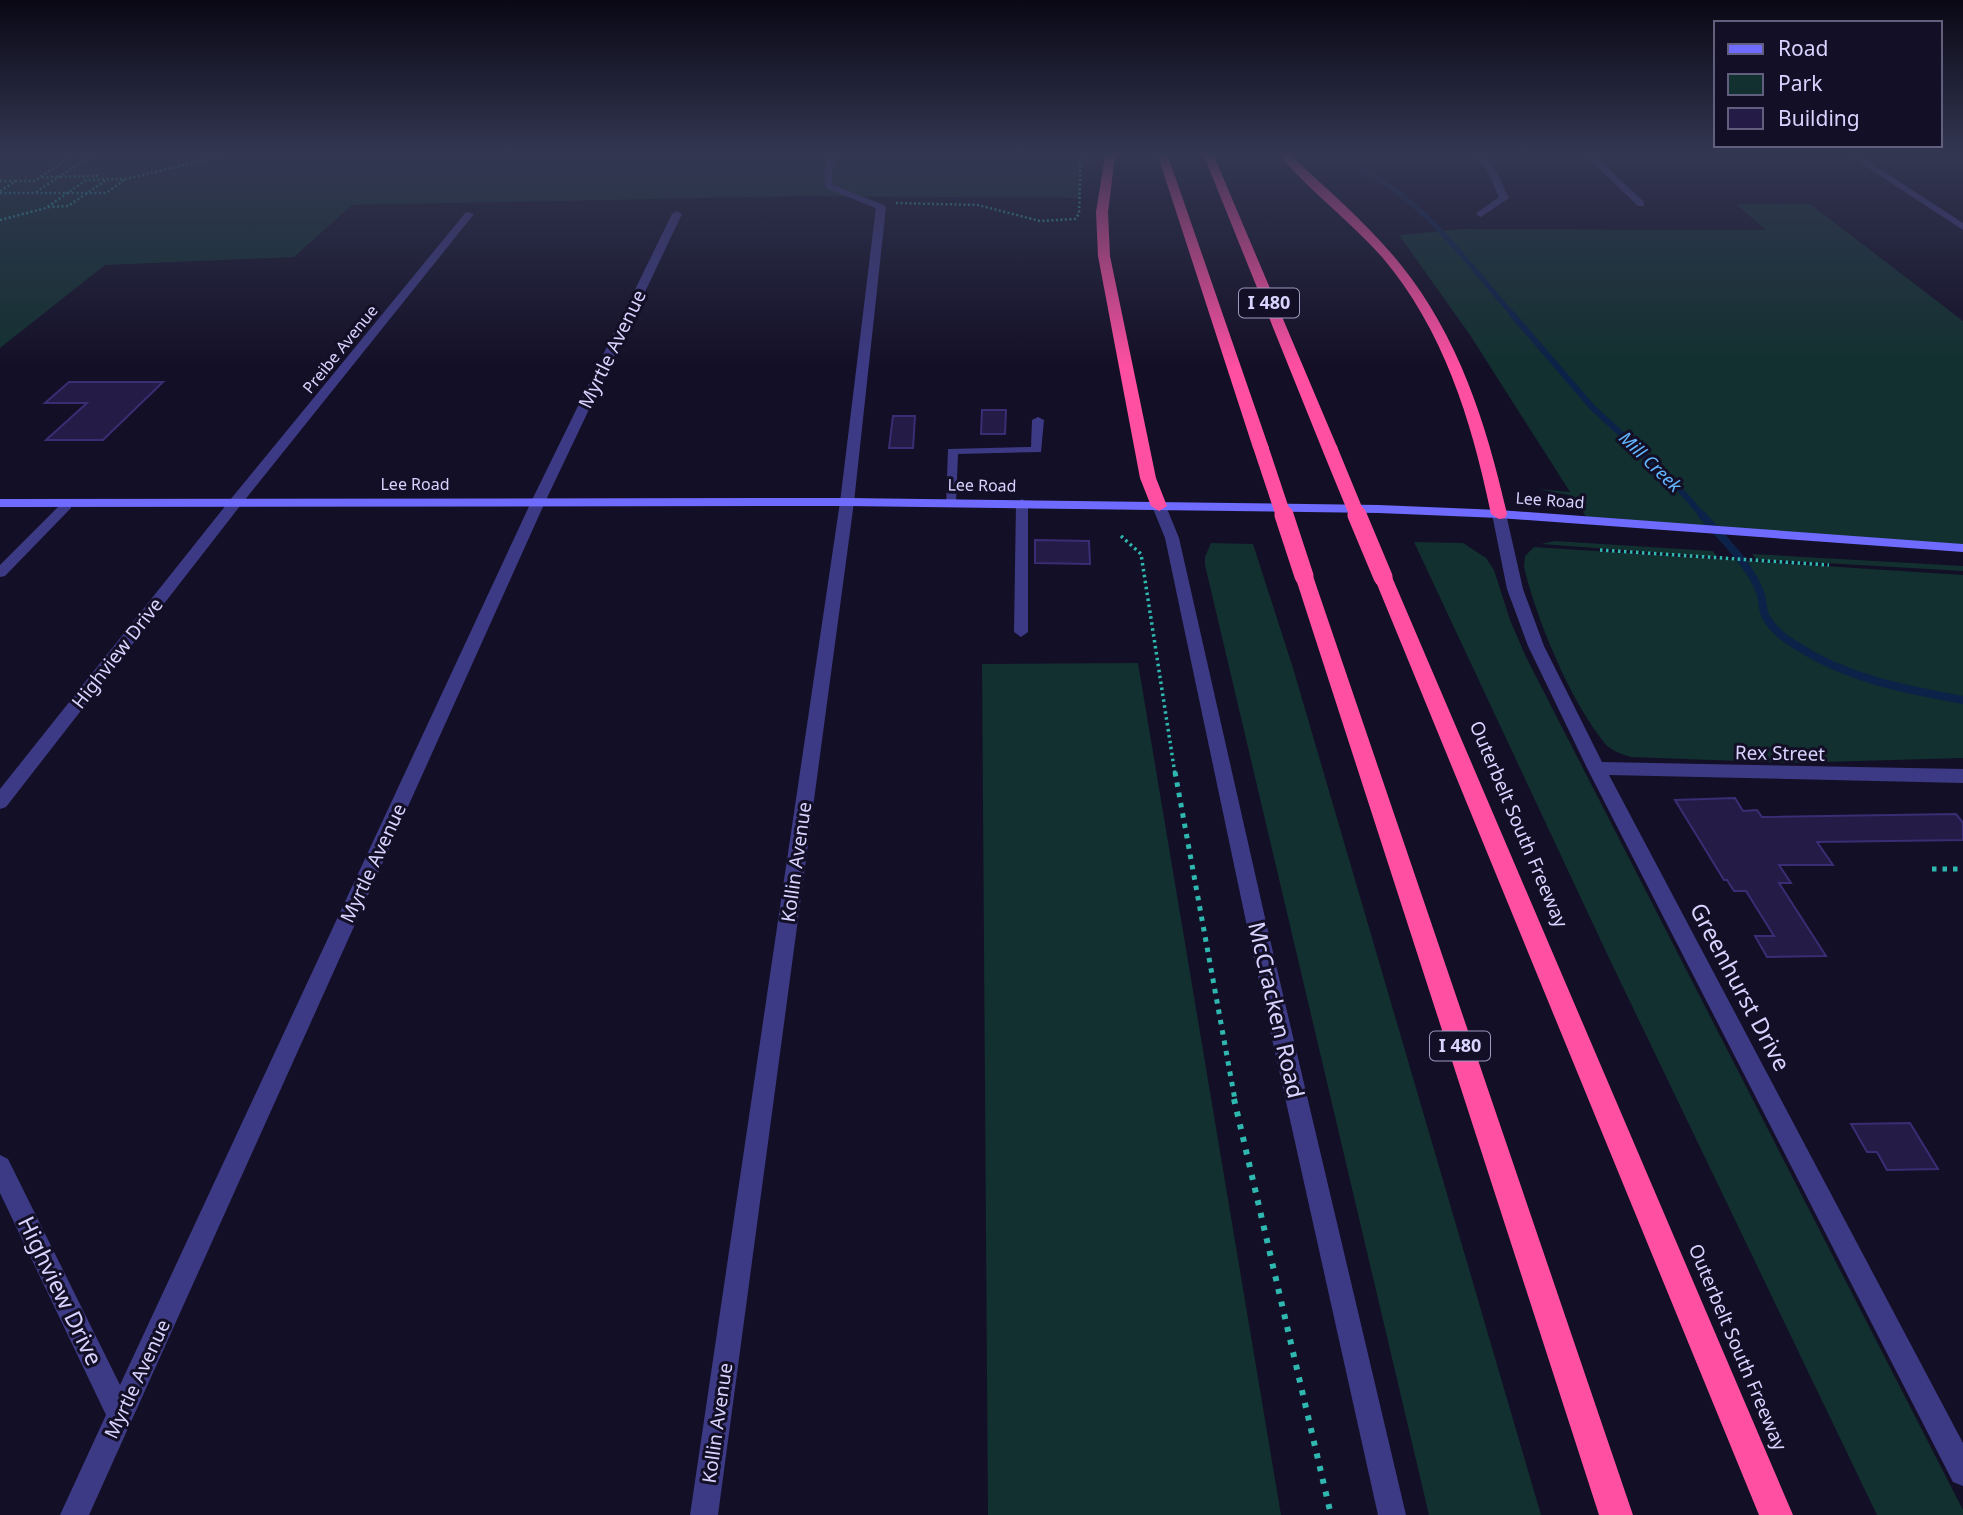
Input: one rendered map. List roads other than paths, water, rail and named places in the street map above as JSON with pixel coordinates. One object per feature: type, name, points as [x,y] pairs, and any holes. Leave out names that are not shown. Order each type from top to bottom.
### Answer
[{"type":"highway","points":[[1103,227],[1104,256],[1148,478],[1159,506]]},
{"type":"highway","name":"I 480","points":[[1187,227],[1616,1515]]},
{"type":"highway","name":"Outerbelt South Freeway","points":[[1238,227],[1776,1515]]},
{"type":"highway","points":[[1358,227],[1385,253],[1427,311],[1464,389],[1499,514]]},
{"type":"main road","name":"Lee Road","points":[[0,503],[67,505],[539,500],[1022,503],[1352,509],[1499,514],[1963,548]]},
{"type":"street","name":"Preibe Avenue","points":[[235,503],[459,227]]},
{"type":"street","name":"Myrtle Avenue","points":[[74,1515],[539,500],[671,227]]},
{"type":"street","name":"Kollin Avenue","points":[[704,1515],[847,502],[874,227]]},
{"type":"street","name":"Highview Drive","points":[[0,802],[235,503]]},
{"type":"street","name":"McCracken Road","points":[[1159,506],[1172,538],[1258,931],[1392,1515]]},
{"type":"street","name":"Greenhurst Drive","points":[[1499,514],[1508,563],[1528,627],[1596,768],[1963,1472]]},
{"type":"street","name":"Rex Street","points":[[1596,768],[1963,776]]},
{"type":"street","name":"Highview Drive","points":[[0,1167],[120,1415]]},
{"type":"lane","points":[[950,503],[952,451],[1037,450],[1038,420]]},
{"type":"lane","points":[[1021,632],[1022,503]]},
{"type":"lane","points":[[0,573],[67,505]]},
{"type":"waterway","name":"Mill Creek","points":[[1436,227],[1513,315]]},
{"type":"waterway","name":"Mill Creek","points":[[1512,314],[1592,407],[1675,484],[1704,517]]},
{"type":"waterway","name":"Mill Creek","points":[[1702,515],[1749,571],[1760,592],[1766,617],[1788,640],[1816,657],[1856,675],[1898,687],[1963,700]]}]
